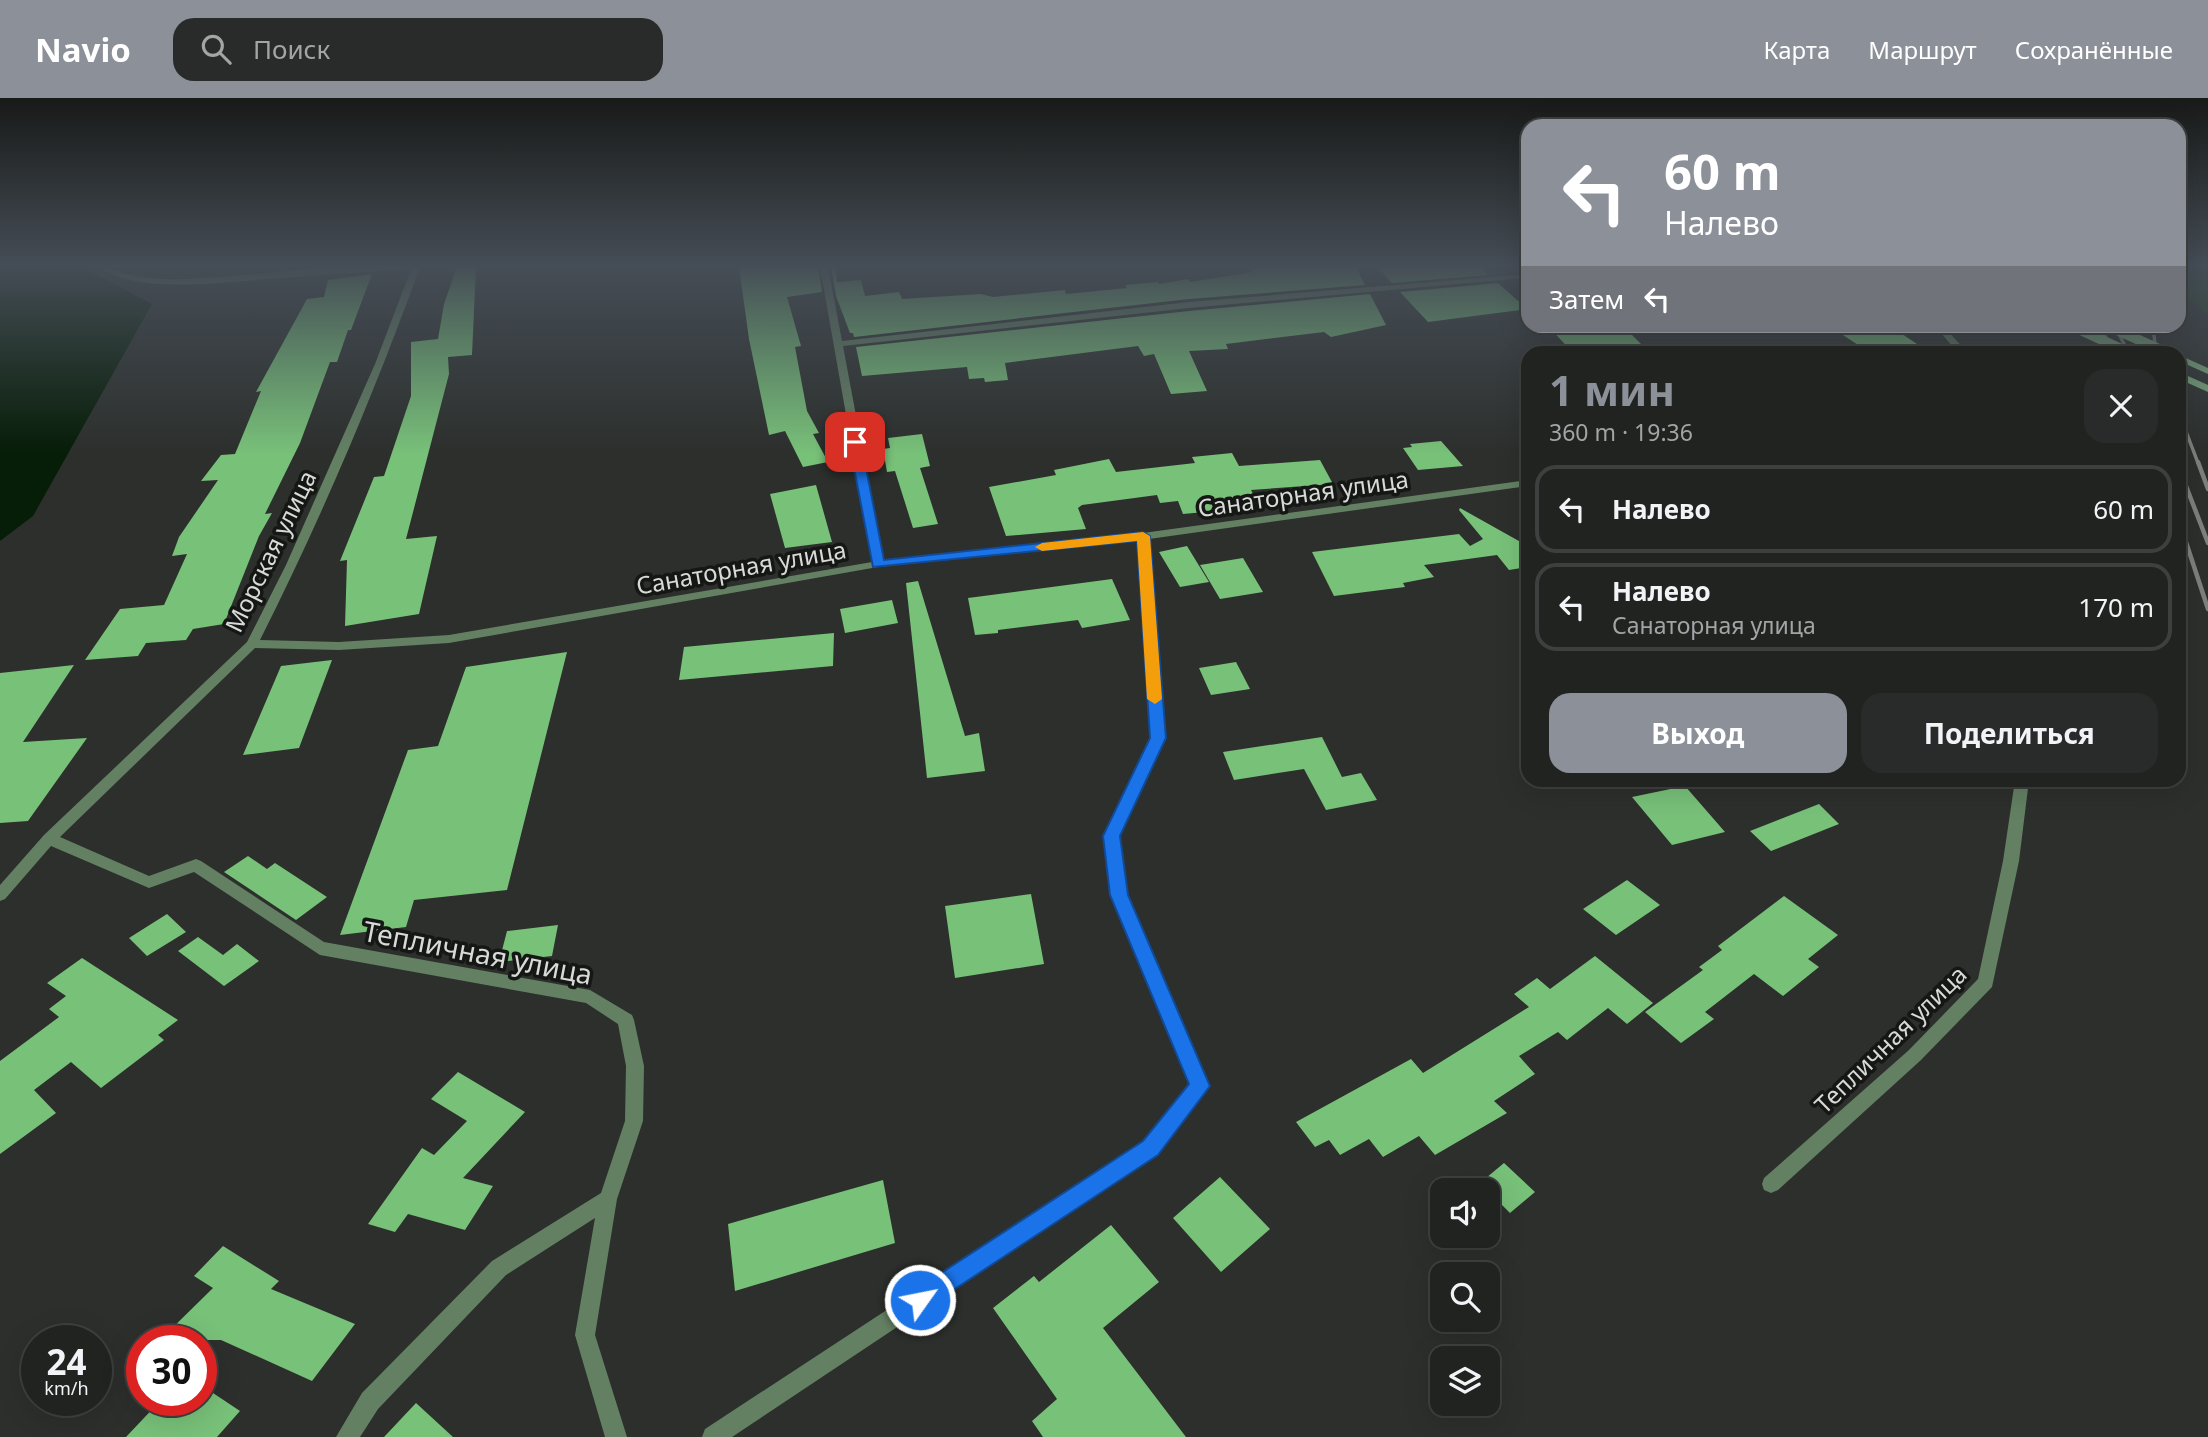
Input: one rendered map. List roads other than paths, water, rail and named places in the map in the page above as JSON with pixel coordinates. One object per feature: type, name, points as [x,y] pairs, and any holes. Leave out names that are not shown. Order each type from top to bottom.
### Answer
[{"type":"main road","points":[[2087,333],[2115,346]]},
{"type":"main road","points":[[2124,333],[2152,346]]},
{"type":"main road","points":[[2186,361],[2208,371]]},
{"type":"main road","points":[[2186,378],[2208,389]]},
{"type":"street","name":"Морская улица","points":[[0,895],[49,839],[252,644],[292,565],[393,329]]},
{"type":"street","points":[[835,329],[878,564]]},
{"type":"street","points":[[837,344],[968,329]]},
{"type":"street","points":[[1946,333],[1958,346]]},
{"type":"street","name":"Санаторная улица","points":[[252,644],[339,646],[449,639],[878,564],[1143,536],[1521,485]]},
{"type":"street","points":[[713,1437],[1150,1148],[1200,1086],[1119,895],[1111,836],[1158,738],[1143,536]]},
{"type":"street","name":"Тепличная улица","points":[[1771,1184],[1915,1055],[1986,982],[2011,861],[2021,787]]},
{"type":"street","name":"Тепличная улица","points":[[49,839],[149,882],[196,865],[320,948],[590,997],[626,1020],[635,1066],[634,1121],[608,1199],[585,1335],[616,1437]]},
{"type":"street","points":[[347,1437],[370,1401],[499,1268],[608,1199]]},
{"type":"railway","points":[[2104,333],[2110,346]]},
{"type":"railway","points":[[2118,333],[2125,346]]},
{"type":"railway","points":[[2154,333],[2155,346]]},
{"type":"railway","points":[[2186,431],[2198,463]]},
{"type":"railway","points":[[2198,462],[2208,489]]},
{"type":"railway","points":[[2186,486],[2208,543]]},
{"type":"railway","points":[[2186,542],[2208,609]]}]
